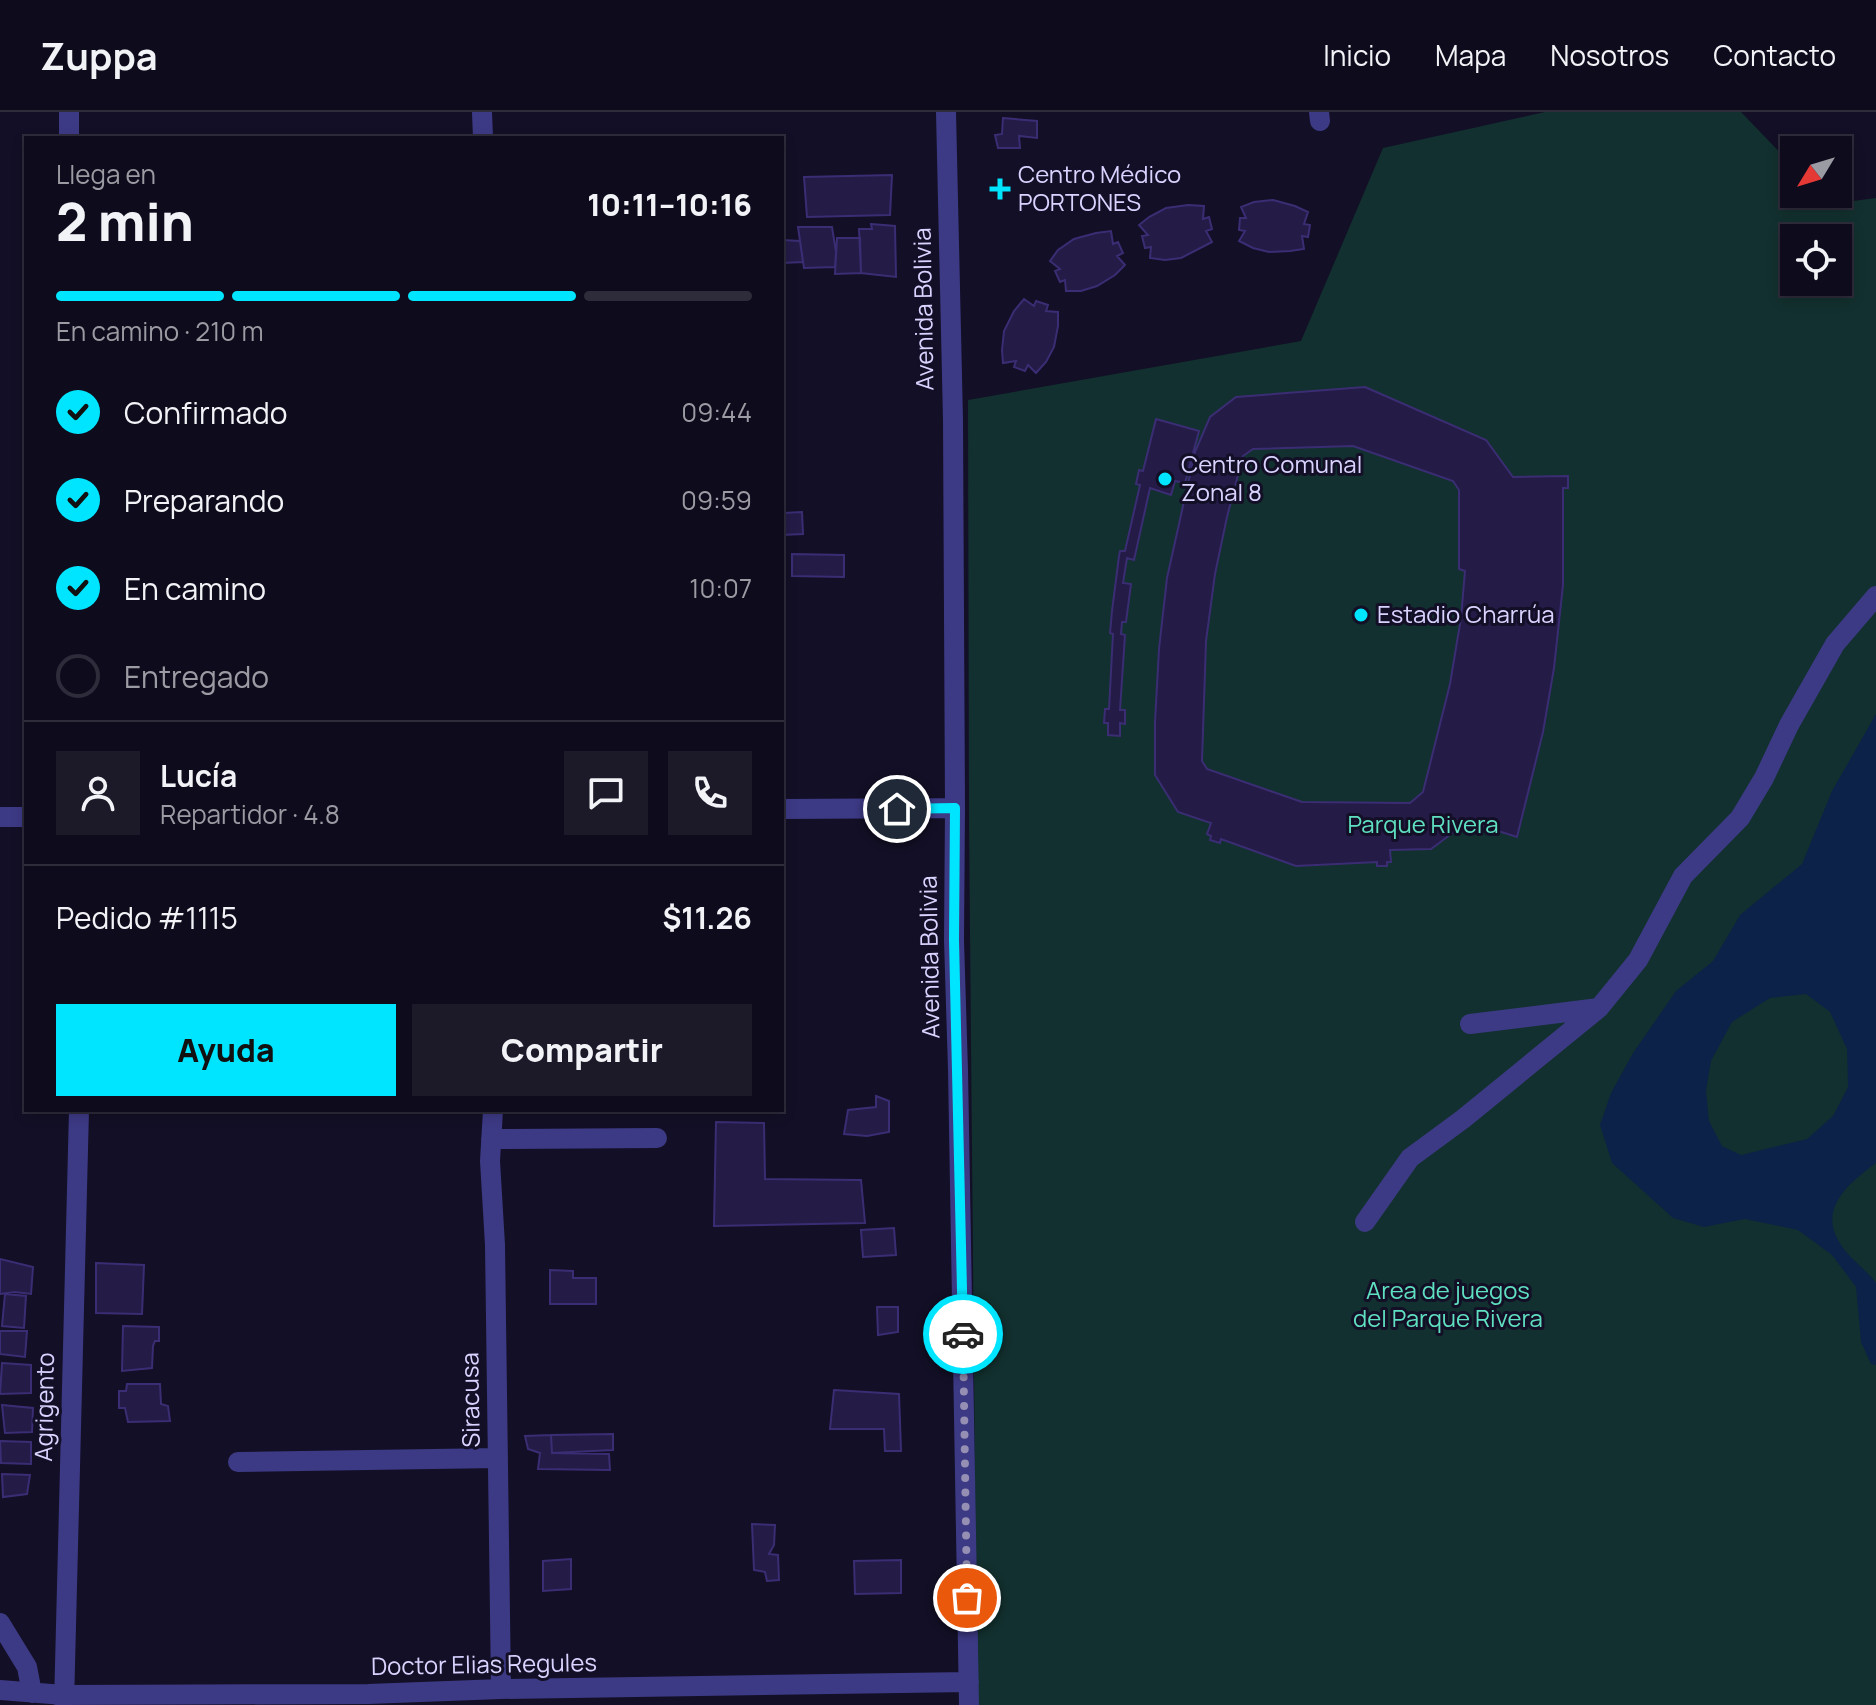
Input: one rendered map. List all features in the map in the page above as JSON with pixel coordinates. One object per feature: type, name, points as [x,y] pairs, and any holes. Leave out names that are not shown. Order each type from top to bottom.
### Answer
[{"type":"street","points":[[69,112],[69,136]]},
{"type":"street","points":[[482,112],[483,136]]},
{"type":"street","name":"Avenida Bolivia","points":[[946,112],[953,420],[954,940],[969,1705]]},
{"type":"street","points":[[1365,1222],[1410,1158],[1599,1008],[1638,960],[1683,876],[1740,818],[1835,644],[1876,596]]},
{"type":"street","points":[[784,809],[955,808]]},
{"type":"street","points":[[0,817],[24,817]]},
{"type":"street","points":[[1470,1024],[1599,1008]]},
{"type":"street","name":"Agrigento","points":[[64,1700],[79,1112]]},
{"type":"street","name":"Siracusa","points":[[493,1112],[490,1161],[495,1245],[501,1689]]},
{"type":"street","points":[[491,1139],[657,1138]]},
{"type":"street","points":[[238,1462],[498,1458]]},
{"type":"street","points":[[0,1623],[27,1667],[32,1693]]},
{"type":"street","name":"Doctor Elias Regules","points":[[0,1690],[64,1700],[368,1699],[501,1689],[704,1696],[969,1682]]},
{"type":"green space","name":"Parque Rivera","points":[[1545,112],[1741,112],[1780,152],[1780,208],[1852,208],[1852,201],[1876,198],[1876,1705],[977,1705],[968,400],[1301,341],[1383,148]]},
{"type":"water","points":[[1876,714],[1876,1163],[1848,1186],[1835,1205],[1833,1228],[1842,1246],[1876,1283],[1876,1365],[1871,1364],[1861,1342],[1856,1287],[1832,1255],[1798,1230],[1745,1219],[1704,1227],[1673,1218],[1612,1163],[1600,1125],[1611,1093],[1633,1053],[1676,991],[1713,961],[1740,915],[1802,864],[1832,791]],"holes":[[[1806,994],[1830,1012],[1847,1049],[1848,1087],[1833,1116],[1807,1139],[1741,1155],[1722,1146],[1709,1121],[1706,1091],[1711,1061],[1732,1022],[1770,998]]]},
{"type":"building","points":[[1003,118],[1037,121],[1037,138],[1019,136],[1020,148],[998,148],[995,135],[1002,134]]},
{"type":"building","points":[[892,175],[890,215],[807,217],[804,177]]},
{"type":"building","points":[[1273,200],[1308,212],[1304,224],[1310,225],[1308,237],[1302,236],[1304,249],[1269,252],[1239,241],[1245,231],[1239,230],[1240,218],[1246,218],[1241,207]]},
{"type":"building","points":[[1204,206],[1203,219],[1209,217],[1212,229],[1206,231],[1212,242],[1181,258],[1150,258],[1151,247],[1145,248],[1142,236],[1148,235],[1139,225],[1166,208]]},
{"type":"building","points":[[871,224],[895,226],[896,277],[861,273],[859,229],[872,229]]},
{"type":"building","points":[[798,227],[832,227],[835,267],[804,268]]},
{"type":"building","points":[[1111,231],[1113,244],[1118,242],[1123,253],[1117,256],[1125,265],[1097,286],[1066,291],[1065,280],[1060,282],[1055,271],[1060,269],[1050,261],[1058,250],[1074,239]]},
{"type":"building","points":[[837,238],[860,238],[861,273],[835,274]]},
{"type":"building","points":[[784,240],[800,241],[803,262],[784,263]]},
{"type":"building","points":[[1024,299],[1034,306],[1036,301],[1048,305],[1046,311],[1058,312],[1054,347],[1036,373],[1028,365],[1025,371],[1014,367],[1016,361],[1003,363],[1004,331]]},
{"type":"building","points":[[1365,387],[1486,440],[1513,477],[1568,476],[1568,488],[1563,488],[1563,585],[1554,668],[1543,732],[1517,837],[1463,820],[1462,826],[1431,849],[1390,850],[1391,862],[1387,862],[1387,866],[1377,866],[1377,862],[1296,866],[1221,839],[1220,843],[1210,840],[1211,836],[1207,834],[1211,823],[1178,812],[1155,775],[1159,649],[1167,578],[1195,452],[1210,417],[1236,397]],"holes":[[[1353,446],[1453,481],[1459,490],[1459,569],[1465,571],[1461,618],[1450,684],[1423,792],[1410,803],[1302,802],[1207,769],[1202,761],[1206,641],[1215,574],[1243,456],[1253,449]]]},
{"type":"building","points":[[1156,419],[1199,431],[1185,483],[1175,481],[1171,495],[1150,488],[1134,560],[1127,558],[1123,583],[1131,584],[1126,622],[1122,622],[1121,634],[1125,635],[1120,710],[1125,710],[1125,724],[1120,723],[1120,736],[1108,735],[1108,723],[1104,723],[1105,709],[1109,709],[1113,634],[1110,633],[1119,556],[1120,551],[1125,551],[1140,485],[1136,484],[1139,470],[1143,471]]},
{"type":"building","points":[[802,512],[803,534],[784,535],[784,513]]},
{"type":"building","points":[[792,554],[844,555],[844,577],[792,576]]},
{"type":"building","points":[[876,1096],[889,1101],[889,1132],[867,1136],[844,1134],[848,1110],[876,1107]]},
{"type":"building","points":[[716,1122],[764,1123],[765,1179],[861,1180],[865,1223],[714,1226]]},
{"type":"building","points":[[894,1228],[896,1255],[863,1257],[861,1230]]},
{"type":"building","points":[[0,1259],[33,1267],[31,1294],[0,1294]]},
{"type":"building","points":[[96,1263],[144,1265],[142,1314],[96,1313]]},
{"type":"building","points":[[550,1270],[573,1271],[573,1278],[596,1278],[596,1304],[550,1304]]},
{"type":"building","points":[[5,1294],[26,1296],[24,1328],[2,1326]]},
{"type":"building","points":[[877,1307],[898,1307],[898,1332],[878,1335]]},
{"type":"building","points":[[123,1326],[159,1327],[159,1341],[155,1341],[153,1346],[152,1368],[122,1371]]},
{"type":"building","points":[[0,1331],[27,1331],[25,1357],[0,1354]]},
{"type":"building","points":[[2,1363],[31,1365],[31,1393],[0,1394]]},
{"type":"building","points":[[127,1384],[160,1384],[161,1404],[168,1406],[170,1421],[128,1422],[125,1408],[119,1408],[119,1391],[126,1391]]},
{"type":"building","points":[[834,1390],[899,1394],[901,1451],[885,1451],[884,1429],[830,1429]]},
{"type":"building","points":[[2,1405],[33,1408],[32,1432],[5,1433]]},
{"type":"building","points":[[613,1434],[613,1450],[552,1453],[551,1435]]},
{"type":"building","points":[[551,1435],[552,1453],[609,1454],[610,1470],[538,1469],[540,1453],[528,1449],[525,1436]]},
{"type":"building","points":[[0,1441],[31,1442],[31,1464],[1,1463]]},
{"type":"building","points":[[2,1474],[30,1475],[27,1494],[3,1497]]},
{"type":"building","points":[[752,1524],[775,1525],[774,1545],[769,1554],[778,1555],[779,1580],[767,1581],[765,1572],[754,1570]]},
{"type":"building","points":[[571,1559],[571,1589],[543,1591],[543,1561]]},
{"type":"building","points":[[901,1560],[901,1593],[855,1594],[854,1561]]},
{"type":"way so far","points":[[963,1334],[967,1598]]},
{"type":"place","name":"Centro Médico PORTONES","points":[[1000,189]]},
{"type":"place","name":"Centro Comunal Zonal 8","points":[[1165,479]]},
{"type":"place","name":"Estadio Charrúa","points":[[1361,615]]},
{"type":"route","points":[[897,809],[955,808],[954,940],[963,1334]]},
{"type":"park label","name":"Area de juegos del Parque Rivera","points":[[1448,1305]]}]
